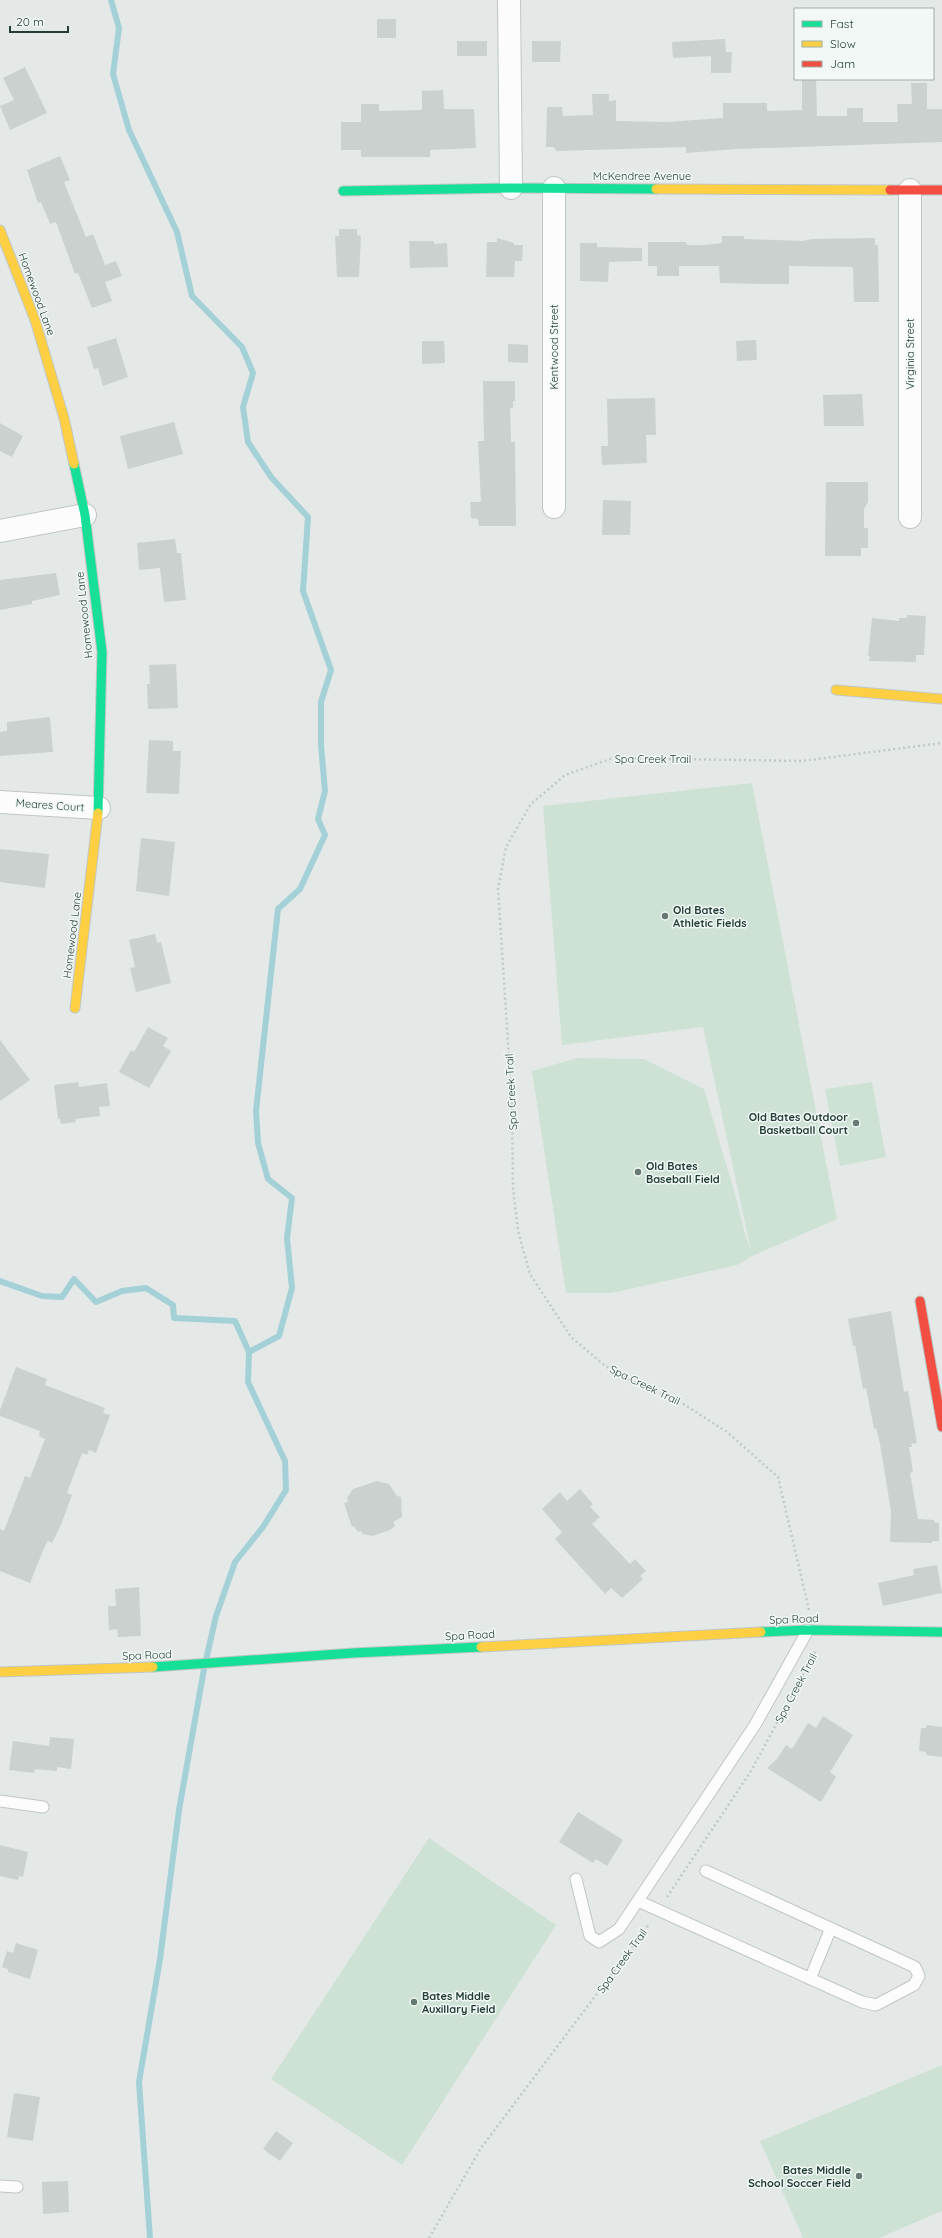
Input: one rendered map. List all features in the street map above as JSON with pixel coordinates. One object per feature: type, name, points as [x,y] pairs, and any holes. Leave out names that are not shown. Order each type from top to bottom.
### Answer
[{"type":"street","points":[[509,0],[511,188]]},
{"type":"street","name":"McKendree Avenue","points":[[342,191],[511,188],[942,190]]},
{"type":"street","name":"Kentwood Street","points":[[554,188],[554,507]]},
{"type":"street","name":"Virginia Street","points":[[910,190],[910,517]]},
{"type":"street","name":"Homewood Lane","points":[[0,230],[35,320],[64,418],[85,515],[102,652],[99,808],[75,1008]]},
{"type":"street","points":[[0,531],[85,515]]},
{"type":"street","points":[[836,690],[942,699]]},
{"type":"street","name":"Meares Court","points":[[0,802],[99,808]]},
{"type":"street","points":[[920,1301],[942,1427]]},
{"type":"street","name":"Spa Road","points":[[0,1672],[189,1666],[353,1653],[810,1630],[942,1632]]},
{"type":"lane","points":[[576,1879],[590,1936],[599,1942],[619,1929],[638,1901],[755,1724],[810,1630]]},
{"type":"lane","points":[[0,1801],[43,1807]]},
{"type":"lane","points":[[638,1901],[862,2002],[876,2005],[914,1985],[919,1976],[915,1967],[706,1871]]},
{"type":"lane","points":[[810,1979],[832,1928]]},
{"type":"lane","points":[[0,2186],[17,2187]]},
{"type":"path","name":"Spa Creek Trail","points":[[429,2238],[481,2148],[634,1946],[751,1771],[816,1652],[778,1477],[727,1432],[682,1403],[631,1381],[604,1365],[571,1336],[530,1274],[518,1231],[513,1188],[512,1104],[498,889],[506,847],[531,804],[565,775],[613,758],[802,761],[942,743]]},
{"type":"green space","name":"Old Bates Athletic Fields","points":[[752,783],[837,1219],[752,1256],[737,1265],[612,1293],[566,1293],[532,1071],[577,1058],[644,1059],[704,1089],[751,1251],[703,1027],[562,1045],[543,806]]},
{"type":"green space","name":"Old Bates Outdoor Basketball Court","points":[[872,1082],[886,1157],[840,1166],[825,1089]]},
{"type":"green space","name":"Bates Middle Auxillary Field","points":[[429,1838],[556,1925],[402,2165],[271,2079]]},
{"type":"green space","name":"Bates Middle School Soccer Field","points":[[942,2065],[942,2211],[879,2238],[803,2238],[760,2141]]},
{"type":"building","points":[[377,19],[396,19],[396,38],[377,38]]},
{"type":"building","points":[[725,39],[726,52],[732,52],[731,73],[711,73],[711,56],[673,58],[672,42]]},
{"type":"building","points":[[457,41],[487,41],[487,56],[457,56]]},
{"type":"building","points":[[532,41],[561,41],[560,62],[532,62]]},
{"type":"building","points":[[25,67],[47,113],[10,130],[0,106],[14,100],[3,78]]},
{"type":"building","points":[[802,80],[816,80],[817,116],[847,116],[847,108],[863,108],[863,122],[898,122],[897,104],[912,104],[911,83],[927,83],[927,109],[942,109],[942,142],[737,149],[686,153],[686,147],[556,151],[554,147],[546,147],[547,107],[562,107],[563,116],[593,115],[592,94],[609,94],[609,101],[616,100],[616,121],[667,122],[723,118],[723,103],[767,103],[767,111],[802,110]]},
{"type":"building","points":[[443,90],[444,109],[474,109],[476,148],[430,150],[430,157],[361,157],[361,150],[341,150],[341,122],[361,122],[361,104],[379,104],[379,111],[422,110],[422,91]]},
{"type":"building","points":[[60,156],[70,180],[64,182],[86,237],[93,234],[105,265],[116,261],[122,276],[105,282],[112,301],[92,308],[78,273],[75,274],[56,222],[50,224],[41,202],[38,203],[27,170]]},
{"type":"building","points":[[339,229],[357,229],[357,235],[361,236],[359,277],[337,277],[335,236],[339,236]]},
{"type":"building","points":[[722,236],[744,236],[744,239],[803,241],[812,239],[875,238],[875,245],[878,245],[879,302],[854,302],[853,267],[789,266],[789,284],[769,284],[720,283],[719,266],[679,266],[679,276],[657,276],[657,266],[648,266],[648,242],[686,242],[687,245],[703,245],[722,243]]},
{"type":"building","points":[[497,238],[514,243],[514,245],[523,245],[522,261],[515,261],[514,277],[486,277],[487,242],[497,242]]},
{"type":"building","points":[[409,241],[434,241],[434,244],[447,243],[448,267],[410,268]]},
{"type":"building","points":[[580,243],[597,243],[597,247],[642,248],[642,261],[609,262],[608,282],[580,281]]},
{"type":"building","points":[[116,338],[128,377],[103,386],[98,368],[94,369],[87,347]]},
{"type":"building","points":[[756,340],[757,360],[737,361],[736,341]]},
{"type":"building","points":[[422,341],[444,341],[445,363],[422,364]]},
{"type":"building","points":[[508,344],[528,345],[528,363],[508,362]]},
{"type":"building","points":[[483,381],[515,381],[515,401],[513,401],[513,408],[510,408],[511,442],[515,442],[516,526],[479,526],[478,519],[471,518],[470,502],[481,502],[478,441],[484,441]]},
{"type":"building","points":[[862,394],[864,426],[824,426],[823,395]]},
{"type":"building","points":[[655,398],[656,435],[646,435],[647,463],[602,465],[601,446],[608,446],[607,399]]},
{"type":"building","points":[[174,422],[183,454],[128,469],[120,436]]},
{"type":"building","points":[[0,423],[23,436],[12,457],[0,451]]},
{"type":"building","points":[[826,482],[868,482],[868,502],[864,509],[864,528],[868,528],[868,548],[861,548],[861,556],[825,556]]},
{"type":"building","points":[[603,500],[631,501],[630,535],[602,535]]},
{"type":"building","points":[[175,539],[177,553],[181,553],[186,600],[164,602],[160,568],[139,570],[137,543]]},
{"type":"building","points":[[56,573],[60,595],[32,601],[32,604],[0,610],[0,580]]},
{"type":"building","points":[[907,615],[926,616],[924,655],[916,655],[916,662],[869,661],[870,656],[868,656],[872,618],[899,621],[899,618],[907,618]]},
{"type":"building","points":[[176,664],[178,708],[148,709],[147,684],[150,684],[149,665]]},
{"type":"building","points":[[50,717],[53,752],[0,756],[0,732],[7,731],[7,722]]},
{"type":"building","points":[[149,740],[173,741],[173,751],[181,751],[179,794],[146,793]]},
{"type":"building","points":[[141,838],[175,842],[169,896],[136,891]]},
{"type":"building","points":[[0,849],[49,854],[45,888],[0,882]]},
{"type":"building","points":[[155,934],[157,943],[161,942],[171,983],[136,992],[130,968],[135,967],[129,940]]},
{"type":"building","points":[[148,1027],[168,1038],[163,1046],[171,1051],[149,1088],[119,1072],[131,1050],[134,1052]]},
{"type":"building","points":[[0,1040],[30,1080],[0,1101]]},
{"type":"building","points":[[78,1082],[79,1087],[107,1083],[110,1106],[99,1107],[100,1116],[75,1119],[76,1122],[61,1124],[60,1119],[58,1119],[54,1085]]},
{"type":"building","points":[[891,1311],[904,1392],[908,1391],[917,1443],[911,1444],[912,1447],[909,1447],[913,1472],[910,1473],[918,1519],[934,1520],[934,1522],[939,1523],[939,1541],[932,1541],[932,1543],[890,1542],[891,1511],[880,1444],[876,1428],[874,1429],[866,1388],[863,1389],[855,1345],[853,1346],[848,1319]]},
{"type":"building","points":[[16,1367],[47,1379],[45,1385],[105,1408],[103,1413],[110,1415],[96,1453],[89,1450],[87,1455],[82,1453],[67,1493],[72,1495],[61,1525],[52,1543],[48,1541],[44,1548],[30,1583],[0,1571],[0,1529],[4,1531],[25,1476],[30,1478],[45,1439],[39,1436],[40,1431],[0,1416],[0,1410]]},
{"type":"building","points":[[377,1481],[389,1484],[397,1496],[401,1497],[402,1517],[393,1522],[395,1526],[390,1530],[372,1536],[363,1534],[361,1531],[358,1532],[354,1526],[352,1527],[344,1503],[348,1502],[347,1498],[353,1489]]},
{"type":"building","points":[[580,1489],[593,1504],[590,1507],[600,1517],[592,1524],[630,1564],[635,1559],[646,1571],[640,1576],[643,1579],[622,1598],[611,1588],[605,1594],[555,1539],[562,1532],[542,1509],[560,1492],[567,1501]]},
{"type":"building","points":[[937,1565],[942,1593],[883,1606],[878,1583],[914,1575],[913,1569]]},
{"type":"building","points":[[139,1587],[141,1636],[118,1637],[117,1629],[109,1630],[108,1606],[116,1606],[115,1589]]},
{"type":"building","points":[[823,1716],[853,1735],[830,1772],[836,1777],[821,1802],[767,1768],[777,1759],[786,1745],[792,1749],[808,1723],[816,1728]]},
{"type":"building","points":[[927,1725],[942,1727],[942,1757],[926,1755],[926,1752],[919,1751],[921,1728],[926,1728]]},
{"type":"building","points":[[50,1737],[74,1739],[71,1769],[57,1767],[57,1771],[35,1769],[34,1773],[9,1770],[13,1741],[49,1746]]},
{"type":"building","points":[[578,1812],[623,1840],[607,1866],[596,1859],[593,1863],[559,1842]]},
{"type":"building","points":[[0,1845],[28,1852],[23,1877],[19,1876],[18,1880],[0,1876]]},
{"type":"building","points":[[16,1943],[38,1950],[30,1979],[8,1972],[8,1969],[2,1967],[7,1951],[13,1953]]},
{"type":"building","points":[[14,2093],[40,2097],[33,2141],[7,2137]]},
{"type":"building","points":[[276,2131],[293,2143],[280,2161],[263,2149]]},
{"type":"building","points":[[68,2181],[69,2212],[43,2214],[42,2182]]},
{"type":"waterway","points":[[111,0],[119,28],[113,74],[129,130],[177,232],[192,296],[242,347],[253,373],[243,407],[248,442],[271,477],[308,517],[303,591],[331,670],[321,702],[321,745],[325,791],[318,819],[325,835],[300,889],[278,909],[256,1111],[258,1143],[268,1179],[292,1198],[287,1238],[292,1288],[279,1336],[249,1352],[248,1382],[285,1461],[286,1490],[263,1527],[235,1562],[216,1616],[206,1660]]},
{"type":"waterway","points":[[0,1281],[42,1296],[62,1297],[74,1279],[96,1302],[122,1291],[146,1288],[173,1305],[174,1318],[235,1321],[249,1352]]},
{"type":"waterway","points":[[150,2238],[139,2082],[160,1959],[179,1810],[204,1669]]},
{"type":"traffic: fast","points":[[343,191],[511,188],[656,189]]},
{"type":"traffic: fast","points":[[74,464],[85,515],[102,652],[98,813]]},
{"type":"traffic: fast","points":[[761,1632],[808,1630],[942,1632]]},
{"type":"traffic: fast","points":[[153,1667],[353,1653],[481,1647]]},
{"type":"traffic: slow","points":[[656,189],[890,190]]},
{"type":"traffic: slow","points":[[0,230],[35,320],[64,418],[74,464]]},
{"type":"traffic: slow","points":[[836,690],[942,699]]},
{"type":"traffic: slow","points":[[75,1008],[98,813]]},
{"type":"traffic: slow","points":[[481,1647],[761,1632]]},
{"type":"traffic: slow","points":[[0,1672],[153,1667]]},
{"type":"traffic: jam","points":[[890,190],[942,190]]},
{"type":"traffic: jam","points":[[920,1301],[942,1427]]},
{"type":"place","name":"Old Bates Athletic Fields","points":[[665,916]]},
{"type":"place","name":"Old Bates Outdoor Basketball Court","points":[[856,1123]]},
{"type":"place","name":"Old Bates Baseball Field","points":[[638,1172]]},
{"type":"place","name":"Bates Middle Auxillary Field","points":[[414,2002]]},
{"type":"place","name":"Bates Middle School Soccer Field","points":[[859,2176]]}]
